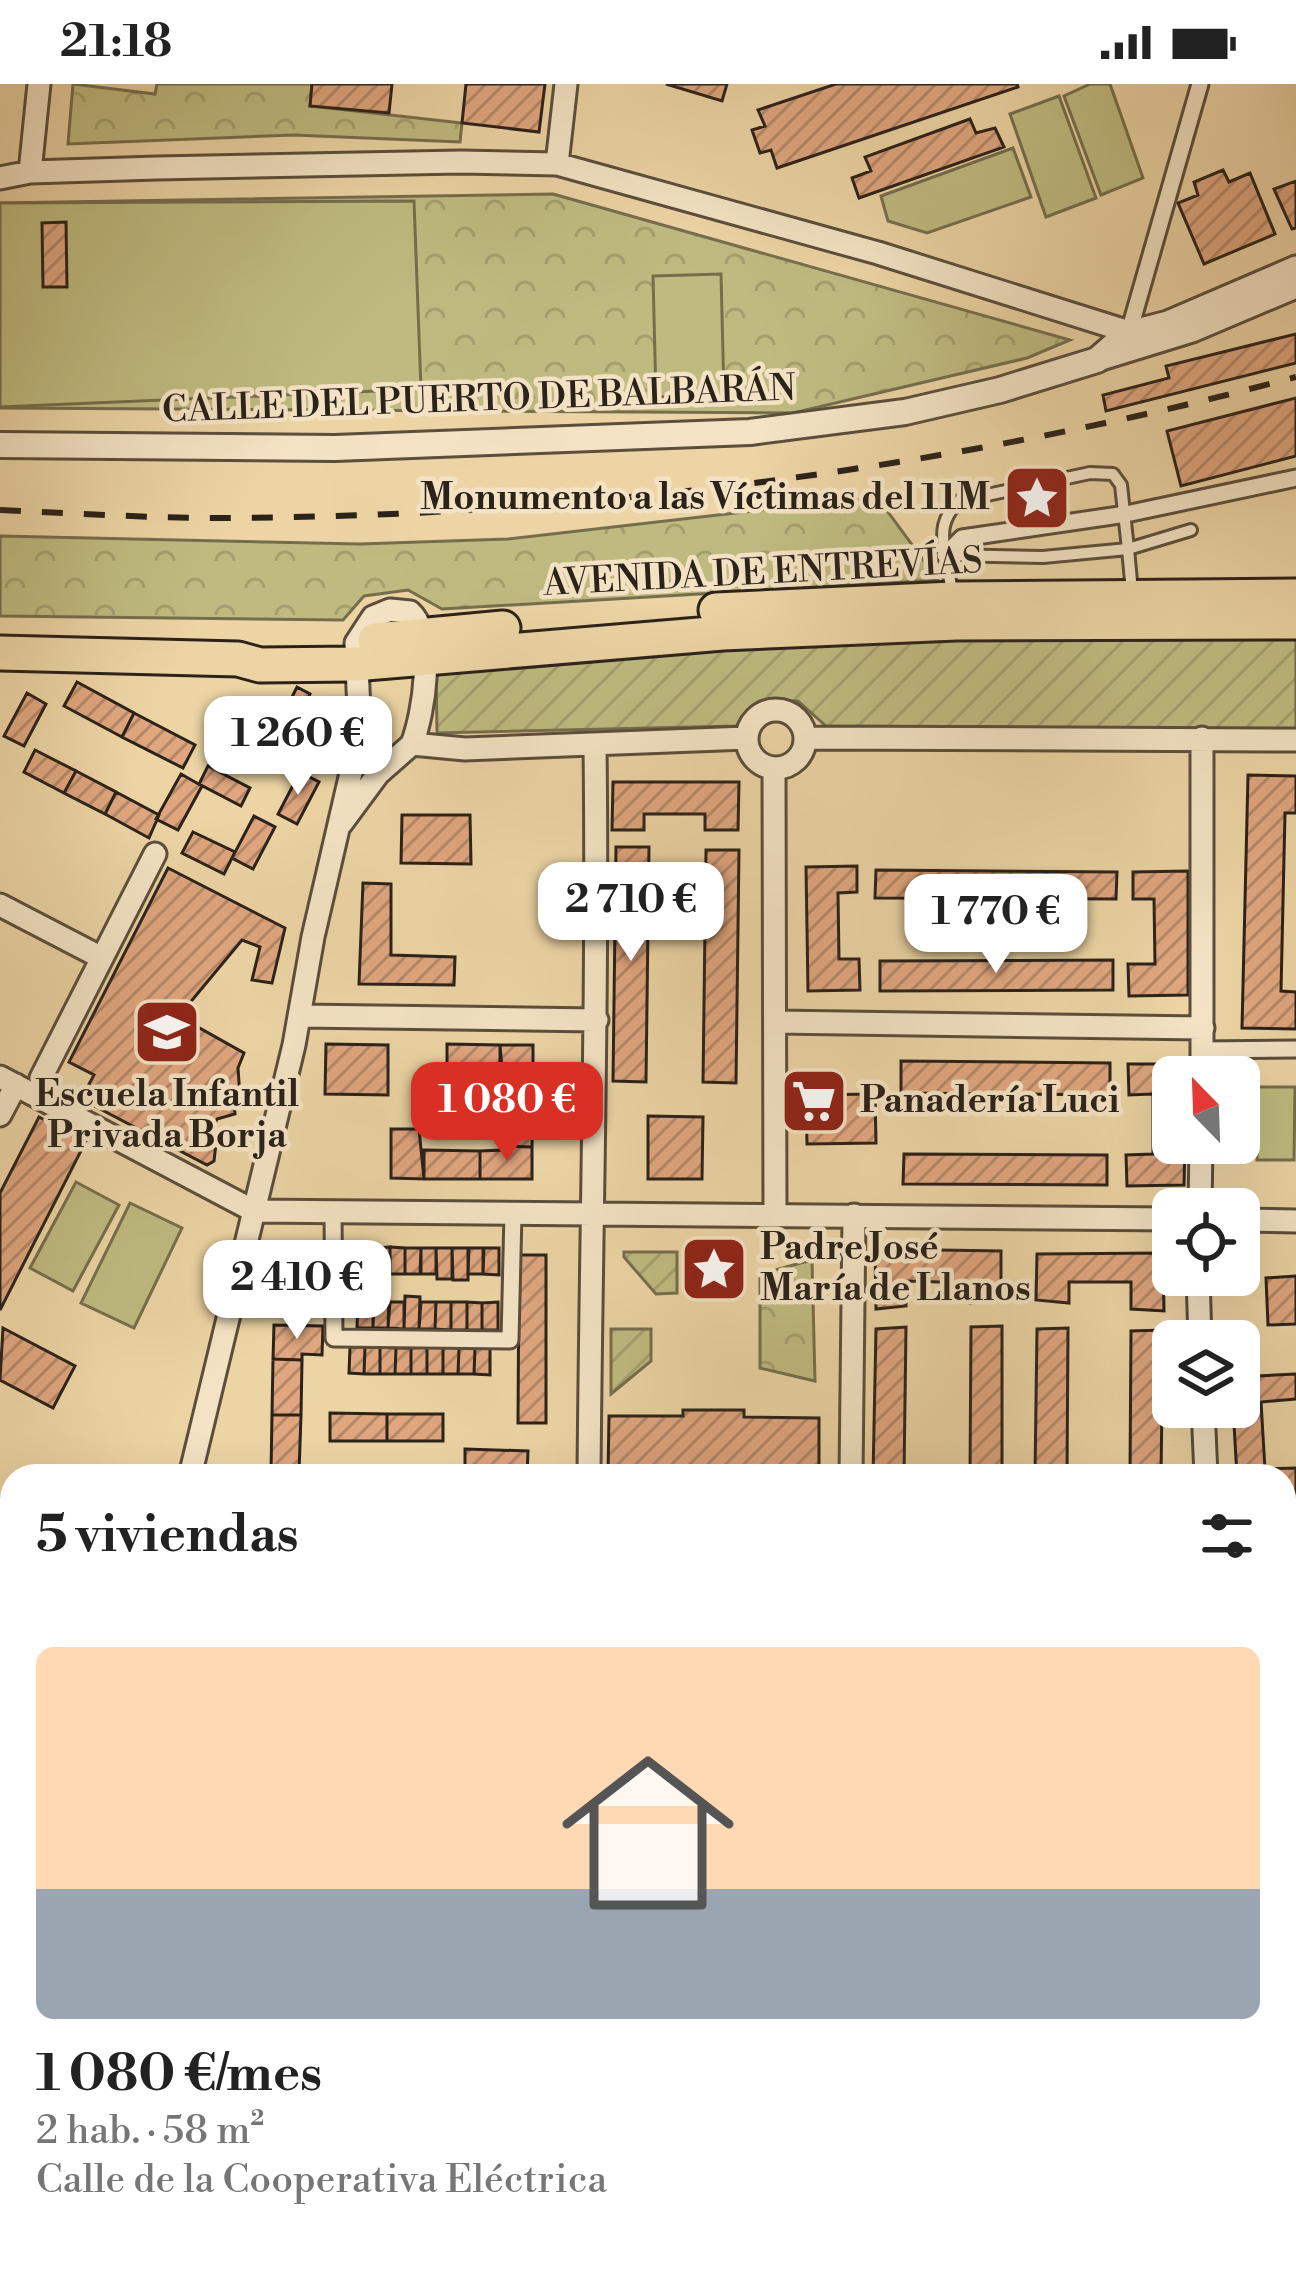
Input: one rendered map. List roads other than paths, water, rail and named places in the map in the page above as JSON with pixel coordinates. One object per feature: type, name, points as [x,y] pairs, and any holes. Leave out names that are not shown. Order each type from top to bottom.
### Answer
[{"type":"main road","name":"AVENIDA DE ENTREVÍAS","points":[[954,611],[1132,596],[1296,596]]},
{"type":"main road","name":"AVENIDA DE ENTREVÍAS","points":[[0,653],[238,659],[267,649],[355,653],[716,610],[954,611],[1296,622]]},
{"type":"street","points":[[30,172],[39,84]]},
{"type":"street","points":[[556,164],[566,84]]},
{"type":"street","points":[[0,178],[30,172],[461,161],[556,164],[878,253],[1130,332],[1201,84]]},
{"type":"street","name":"CALLE DEL PUERTO DE BALBARÁN","points":[[1097,361],[1130,332],[1168,322],[1296,267]]},
{"type":"street","name":"CALLE DEL PUERTO DE BALBARÁN","points":[[0,445],[334,448],[750,432],[905,412],[1000,390],[1192,331],[1296,287]]},
{"type":"street","points":[[945,555],[962,538],[1126,514],[1296,478]]},
{"type":"street","points":[[336,831],[405,748],[424,687],[424,646]]},
{"type":"street","points":[[193,1464],[300,1016],[360,734],[355,653]]},
{"type":"street","points":[[776,709],[797,718],[806,738],[797,760],[774,769],[754,759],[746,738],[754,718],[776,709]]},
{"type":"street","points":[[360,734],[382,753],[405,748],[746,738]]},
{"type":"street","points":[[806,738],[1296,740]]},
{"type":"street","points":[[1202,738],[1203,1056]]},
{"type":"street","points":[[590,1464],[597,1020],[595,746]]},
{"type":"street","points":[[774,769],[775,1215]]},
{"type":"street","points":[[40,1078],[155,854]]},
{"type":"street","points":[[0,904],[102,958]]},
{"type":"street","points":[[300,1016],[597,1020]]},
{"type":"street","points":[[775,1022],[1203,1039],[1296,1049]]},
{"type":"street","points":[[0,1115],[8,1081],[254,1210],[1152,1219]]},
{"type":"street","points":[[333,1211],[334,1338],[511,1340],[514,1213]]},
{"type":"street","points":[[851,1464],[854,1215]]},
{"type":"street","points":[[1260,1220],[1296,1221]]},
{"type":"street","points":[[1204,1428],[1205,1464]]},
{"type":"lane","points":[[954,611],[942,538],[945,514],[959,501],[1090,473],[1113,474],[1121,484],[1132,596]]},
{"type":"lane","points":[[945,555],[1042,557],[1129,549],[1192,530]]},
{"type":"railway","points":[[0,510],[191,518],[353,515],[625,497],[762,482],[1032,438],[1296,377]]},
{"type":"place","name":"Monumento a las Víctimas del 11M","points":[[1037,498]]},
{"type":"place","name":"Escuela Infantil Privada Borja","points":[[167,1032]]},
{"type":"place","name":"Panadería Luci","points":[[814,1101]]},
{"type":"place","name":"Padre José María de Llanos","points":[[714,1269]]}]
